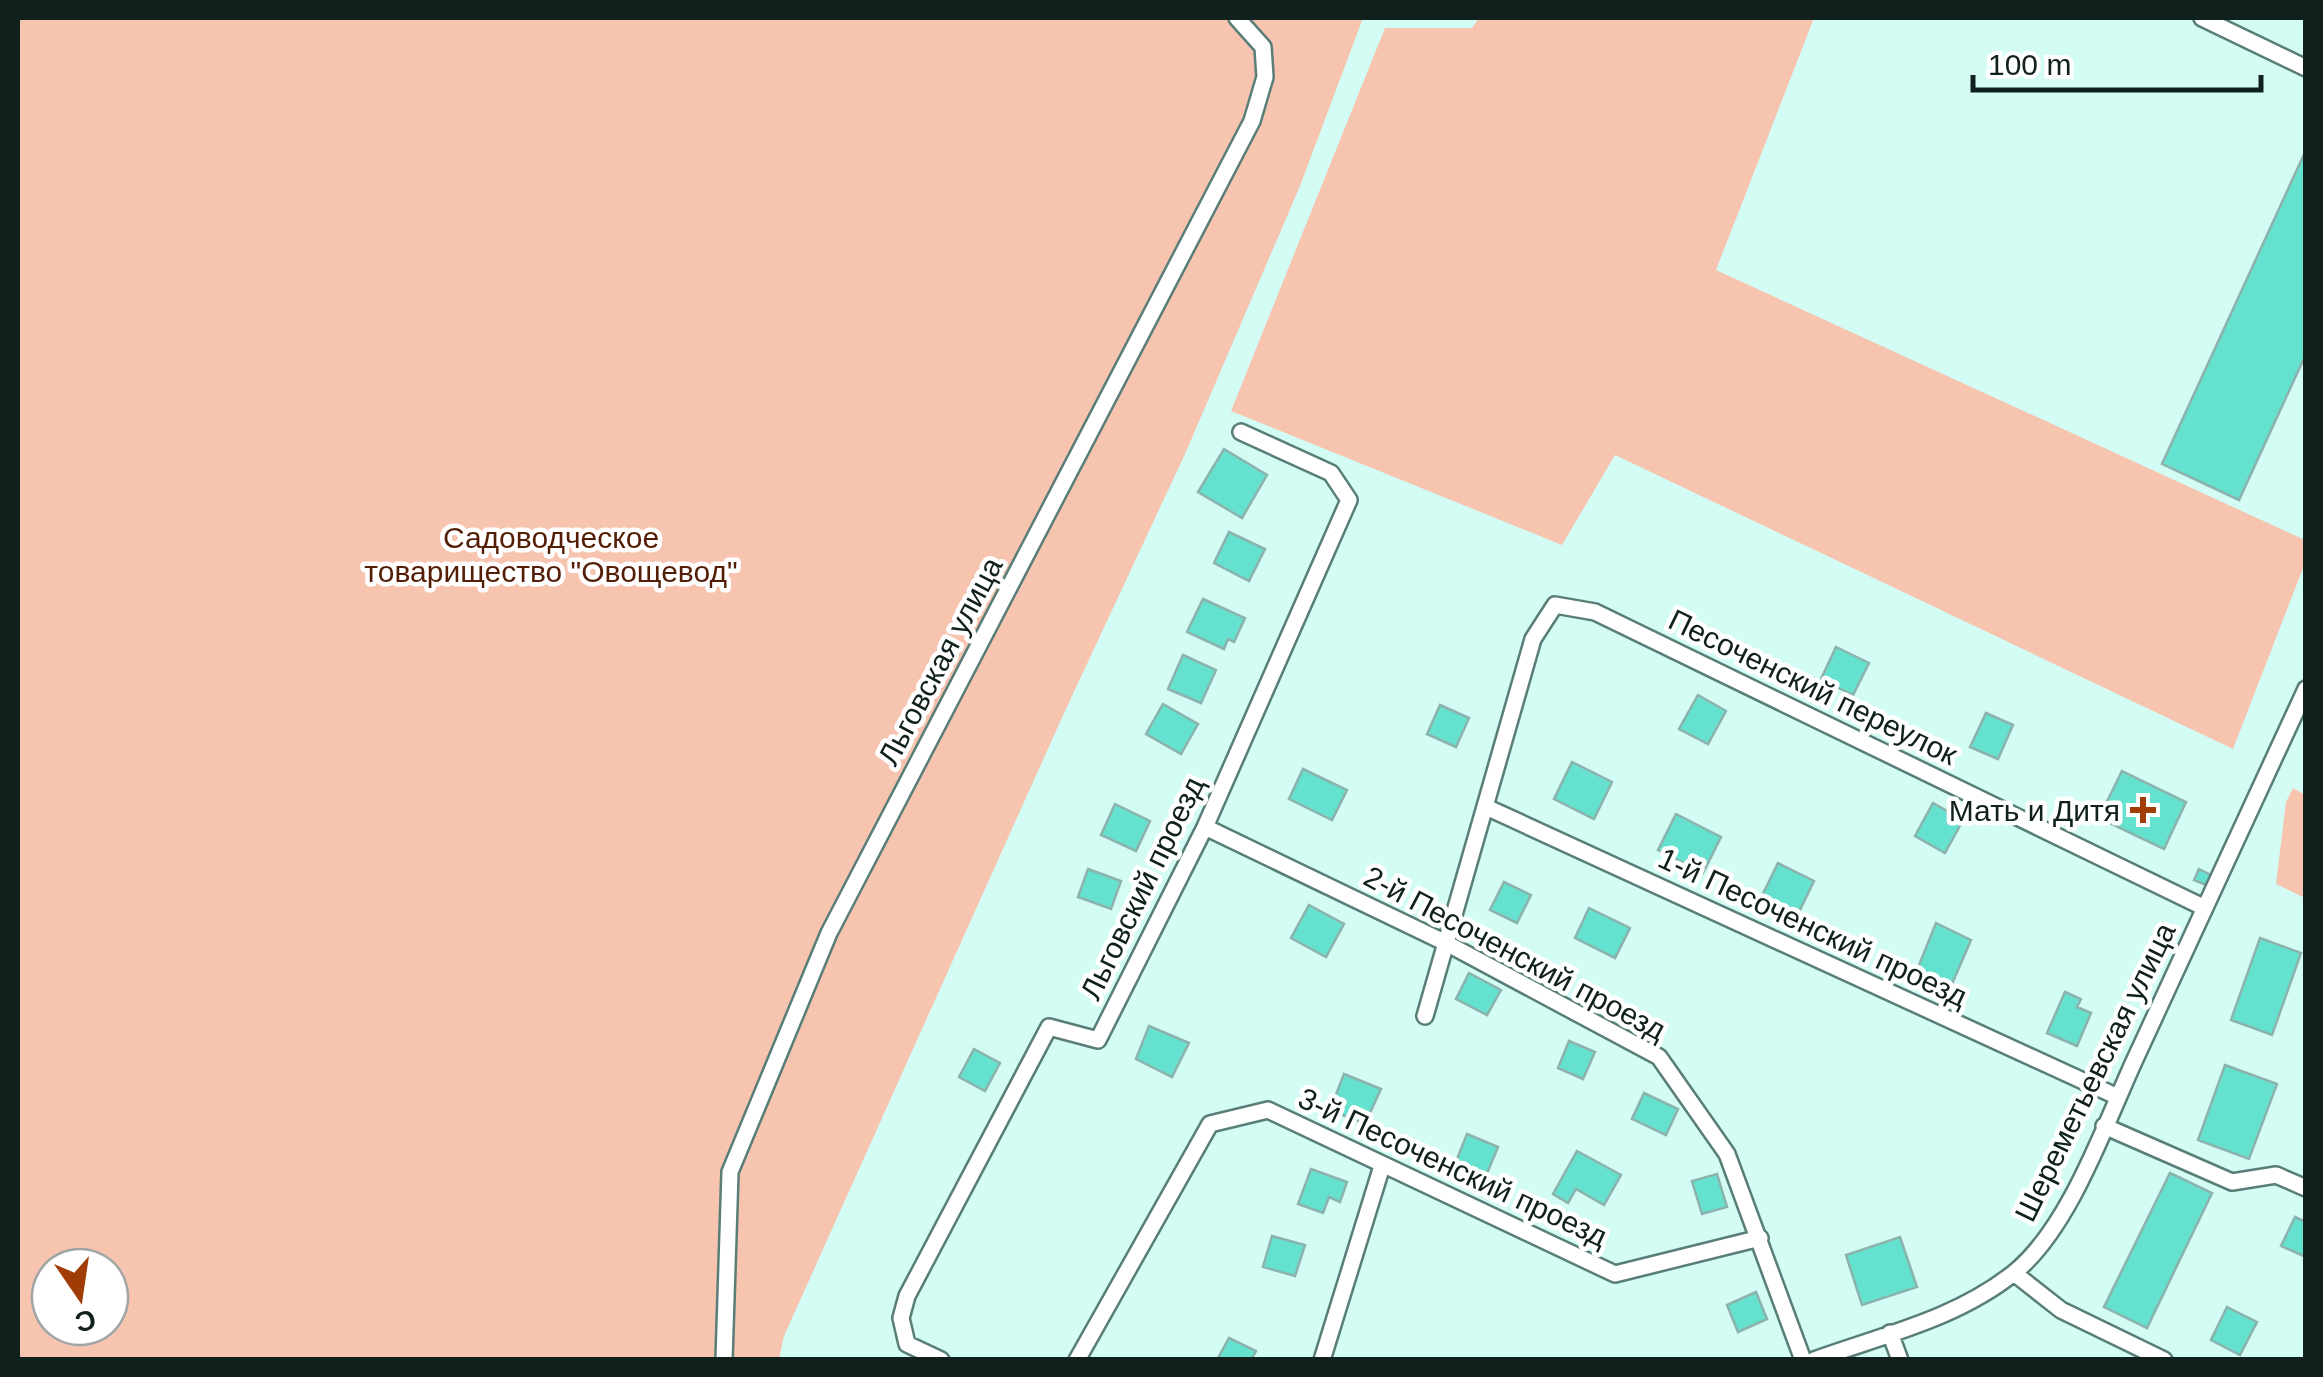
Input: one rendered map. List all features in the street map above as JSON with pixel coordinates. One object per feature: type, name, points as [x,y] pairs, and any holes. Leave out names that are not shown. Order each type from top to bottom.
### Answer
[{"type":"street","name":"Льговская улица","points":[[724,1360],[730,1172],[829,934],[1252,121],[1265,77],[1264,48],[1237,18]]},
{"type":"street","points":[[2202,18],[2306,68]]},
{"type":"street","name":"Льговский проезд","points":[[941,1360],[907,1344],[900,1318],[907,1296],[1049,1027],[1098,1040],[1205,827],[1349,500],[1332,473],[1241,432]]},
{"type":"street","name":"Песоченский переулок","points":[[1486,806],[1533,639],[1555,606],[1594,612],[2205,908]]},
{"type":"street","name":"Шереметьевская улица","points":[[1814,1360],[1954,1312],[2014,1273],[2038,1250],[2060,1217],[2118,1097],[2306,690]]},
{"type":"street","points":[[1425,1016],[1486,806]]},
{"type":"street","name":"1-й Песоченский проезд","points":[[1486,806],[2118,1097]]},
{"type":"street","name":"2-й Песоченский проезд","points":[[1205,827],[1446,942],[1659,1057],[1727,1154],[1803,1360]]},
{"type":"street","name":"3-й Песоченский проезд","points":[[1077,1360],[1210,1124],[1268,1110],[1615,1274],[1760,1238]]},
{"type":"street","points":[[2104,1126],[2232,1182],[2276,1174],[2306,1188]]},
{"type":"street","points":[[1322,1360],[1382,1166]]},
{"type":"street","points":[[2014,1273],[2061,1310],[2164,1360]]},
{"type":"street","points":[[1890,1333],[1900,1360]]},
{"type":"green space","name":"Садоводческое товарищество \"Овощевод\"","points":[[18,18],[1363,18],[1300,186],[1185,454],[784,1336],[779,1359],[18,1359]]},
{"type":"green space","points":[[1479,18],[1814,18],[1716,270],[2305,540],[2305,563],[2233,749],[1615,455],[1562,545],[1231,411],[1385,28],[1472,28]]},
{"type":"green space","points":[[2293,788],[2305,795],[2305,898],[2276,884],[2286,802]]},
{"type":"building","points":[[2306,150],[2306,354],[2239,500],[2162,464]]},
{"type":"building","points":[[1224,449],[1267,475],[1242,518],[1198,492]]},
{"type":"building","points":[[1229,532],[1265,549],[1249,581],[1214,563]]},
{"type":"building","points":[[1203,599],[1245,618],[1234,642],[1228,639],[1224,649],[1187,632]]},
{"type":"building","points":[[1836,647],[1869,663],[1853,695],[1821,679]]},
{"type":"building","points":[[1183,655],[1216,670],[1201,703],[1168,689]]},
{"type":"building","points":[[1698,695],[1726,711],[1708,744],[1679,729]]},
{"type":"building","points":[[1163,704],[1198,724],[1181,754],[1146,734]]},
{"type":"building","points":[[1440,705],[1469,718],[1456,747],[1427,734]]},
{"type":"building","points":[[1986,713],[2013,725],[1998,759],[1970,747]]},
{"type":"building","points":[[1572,762],[1612,782],[1594,819],[1554,799]]},
{"type":"building","points":[[1303,769],[1347,790],[1332,820],[1289,799]]},
{"type":"building","name":"Мать и Дитя","points":[[2122,771],[2186,802],[2164,849],[2099,818]]},
{"type":"building","points":[[1933,803],[1963,820],[1945,853],[1915,836]]},
{"type":"building","points":[[1115,804],[1150,821],[1136,851],[1101,835]]},
{"type":"building","points":[[1676,814],[1721,837],[1703,873],[1658,850]]},
{"type":"building","points":[[1778,863],[1814,881],[1797,916],[1761,898]]},
{"type":"building","points":[[1088,869],[1121,881],[1111,909],[1078,897]]},
{"type":"building","points":[[2199,869],[2211,875],[2206,885],[2194,880]]},
{"type":"building","points":[[1504,882],[1531,895],[1517,923],[1490,910]]},
{"type":"building","points":[[1309,905],[1344,924],[1326,957],[1291,938]]},
{"type":"building","points":[[1589,908],[1630,928],[1615,958],[1575,938]]},
{"type":"building","points":[[1936,923],[1971,940],[1952,984],[1917,970]]},
{"type":"building","points":[[2260,938],[2301,953],[2272,1035],[2231,1020]]},
{"type":"building","points":[[1469,973],[1501,990],[1487,1015],[1456,999]]},
{"type":"building","points":[[2065,992],[2081,999],[2077,1007],[2091,1013],[2077,1046],[2047,1033]]},
{"type":"building","points":[[1149,1026],[1189,1043],[1172,1077],[1136,1059]]},
{"type":"building","points":[[1569,1041],[1595,1052],[1583,1079],[1558,1068]]},
{"type":"building","points":[[974,1049],[1000,1063],[985,1091],[959,1077]]},
{"type":"building","points":[[2225,1065],[2277,1084],[2249,1159],[2198,1140]]},
{"type":"building","points":[[1344,1074],[1381,1089],[1365,1124],[1330,1110]]},
{"type":"building","points":[[1644,1093],[1678,1109],[1666,1135],[1632,1119]]},
{"type":"building","points":[[1467,1134],[1498,1147],[1486,1176],[1455,1164]]},
{"type":"building","points":[[1577,1151],[1621,1175],[1604,1205],[1576,1189],[1568,1203],[1553,1194]]},
{"type":"building","points":[[1311,1169],[1347,1182],[1340,1202],[1329,1197],[1323,1213],[1298,1204]]},
{"type":"building","points":[[2170,1173],[2212,1193],[2147,1328],[2104,1307]]},
{"type":"building","points":[[1717,1174],[1727,1207],[1702,1214],[1692,1181]]},
{"type":"building","points":[[2295,1217],[2306,1222],[2306,1257],[2281,1246]]},
{"type":"building","points":[[1272,1236],[1305,1245],[1295,1276],[1263,1267]]},
{"type":"building","points":[[1900,1237],[1917,1287],[1862,1305],[1846,1255]]},
{"type":"building","points":[[1756,1292],[1767,1319],[1738,1332],[1727,1305]]},
{"type":"building","points":[[2227,1307],[2257,1322],[2240,1355],[2211,1340]]},
{"type":"building","points":[[1229,1338],[1256,1351],[1251,1360],[1217,1360]]},
{"type":"place","name":"Мать и Дитя","points":[[2143,810]]}]
